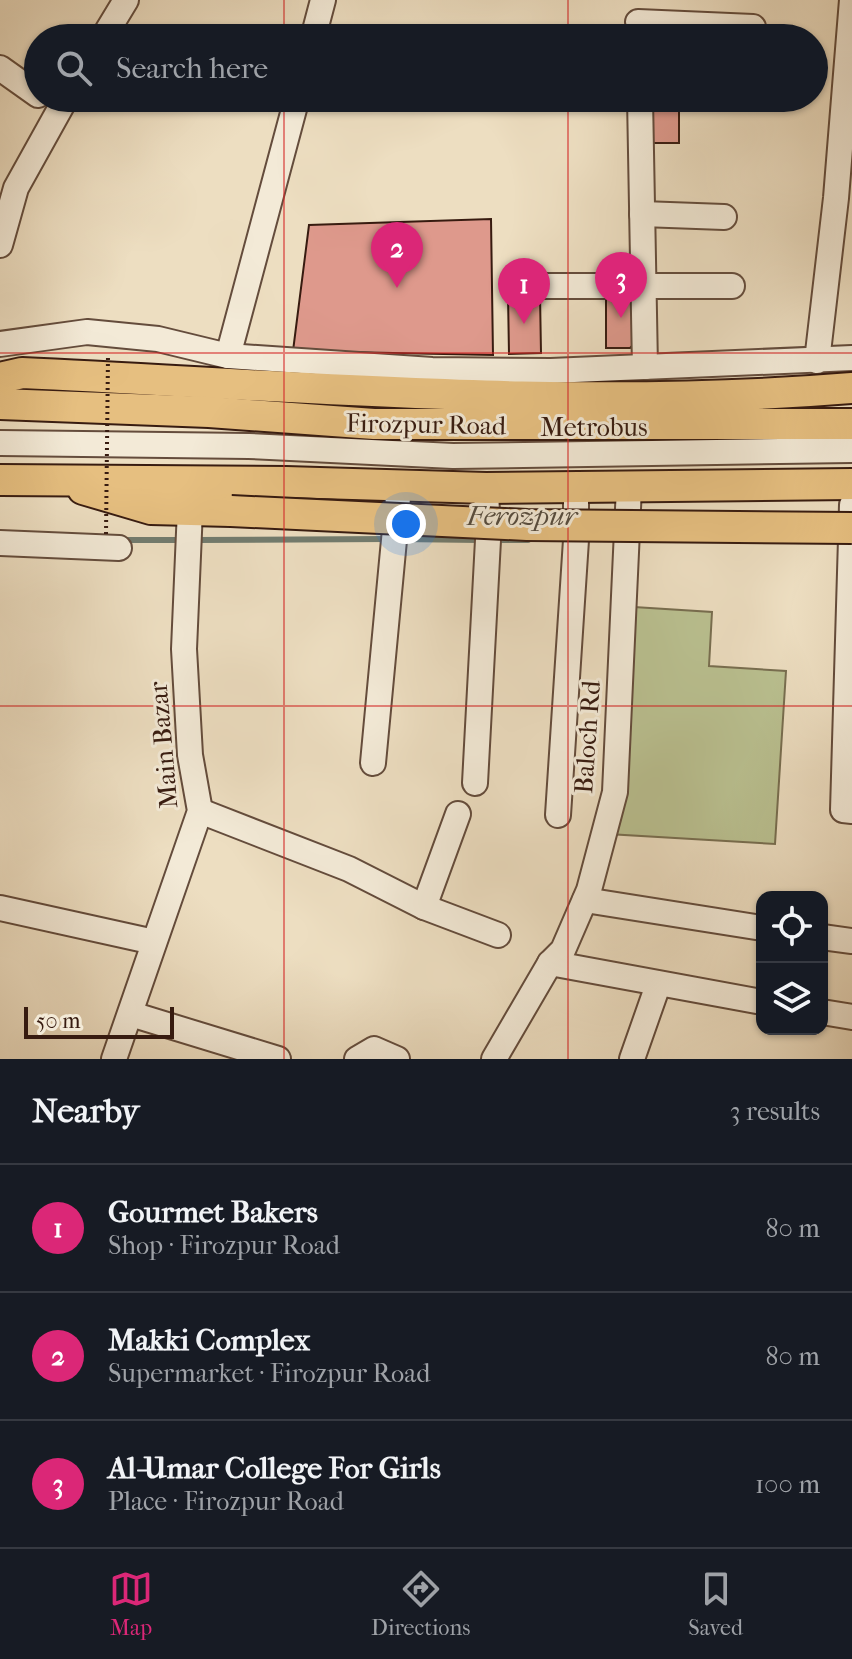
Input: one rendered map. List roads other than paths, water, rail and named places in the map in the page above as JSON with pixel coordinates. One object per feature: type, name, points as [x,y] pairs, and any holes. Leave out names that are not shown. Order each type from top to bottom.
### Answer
[{"type":"main road","points":[[0,378],[22,373],[522,399],[743,397],[852,388]]},
{"type":"main road","name":"Firozpur Road","points":[[0,404],[209,412],[374,424],[852,424]]},
{"type":"main road","points":[[0,480],[286,482],[486,488],[852,484]]},
{"type":"main road","points":[[49,480],[151,509],[527,525],[852,528]]},
{"type":"street","points":[[111,24],[126,0]]},
{"type":"street","points":[[317,24],[323,0]]},
{"type":"street","points":[[817,361],[844,198],[852,0]]},
{"type":"street","points":[[638,20],[704,24]]},
{"type":"street","points":[[0,68],[24,83]]},
{"type":"street","points":[[0,245],[16,188],[46,112]]},
{"type":"street","points":[[228,356],[293,112]]},
{"type":"street","points":[[640,112],[645,367]]},
{"type":"street","points":[[642,214],[724,217]]},
{"type":"street","points":[[533,286],[732,286]]},
{"type":"street","points":[[0,344],[87,332],[158,339],[228,356],[432,370],[645,367],[852,358]]},
{"type":"street","name":"Metrobus","points":[[0,443],[249,446],[453,456],[852,450]]},
{"type":"street","points":[[373,763],[399,487]]},
{"type":"street","name":"Baloch Rd","points":[[494,1059],[550,963],[563,950],[585,900],[615,792],[629,487]]},
{"type":"street","points":[[475,783],[488,540],[486,488]]},
{"type":"street","points":[[558,815],[576,540],[576,488]]},
{"type":"street","points":[[852,505],[849,702],[843,810],[852,811]]},
{"type":"street","name":"Main Bazar","points":[[114,1059],[200,811],[190,755],[184,649],[190,509]]},
{"type":"street","points":[[0,543],[112,541]]},
{"type":"street","points":[[200,811],[349,869],[424,907],[498,935]]},
{"type":"street","points":[[424,907],[458,814]]},
{"type":"street","points":[[585,900],[756,927]]},
{"type":"street","points":[[0,908],[154,942]]},
{"type":"street","points":[[828,938],[852,941]]},
{"type":"street","points":[[550,963],[756,1001]]},
{"type":"street","points":[[632,1059],[658,985]]},
{"type":"street","points":[[828,1013],[852,1017]]},
{"type":"street","points":[[131,1014],[278,1059]]},
{"type":"street","points":[[357,1059],[374,1049],[397,1059]]},
{"type":"waterway","name":"Ferozpur","points":[[196,540],[388,539]]},
{"type":"waterway","name":"Ferozpur","points":[[400,539],[480,540]]},
{"type":"waterway","name":"Ferozpur","points":[[120,540],[184,540]]},
{"type":"waterway","name":"Ferozpur","points":[[492,540],[528,540]]},
{"type":"place","name":"Makki Complex","points":[[397,288]]},
{"type":"place","name":"Al-Umar College For Girls","points":[[621,318]]},
{"type":"place","name":"Gourmet Bakers","points":[[524,324]]}]
